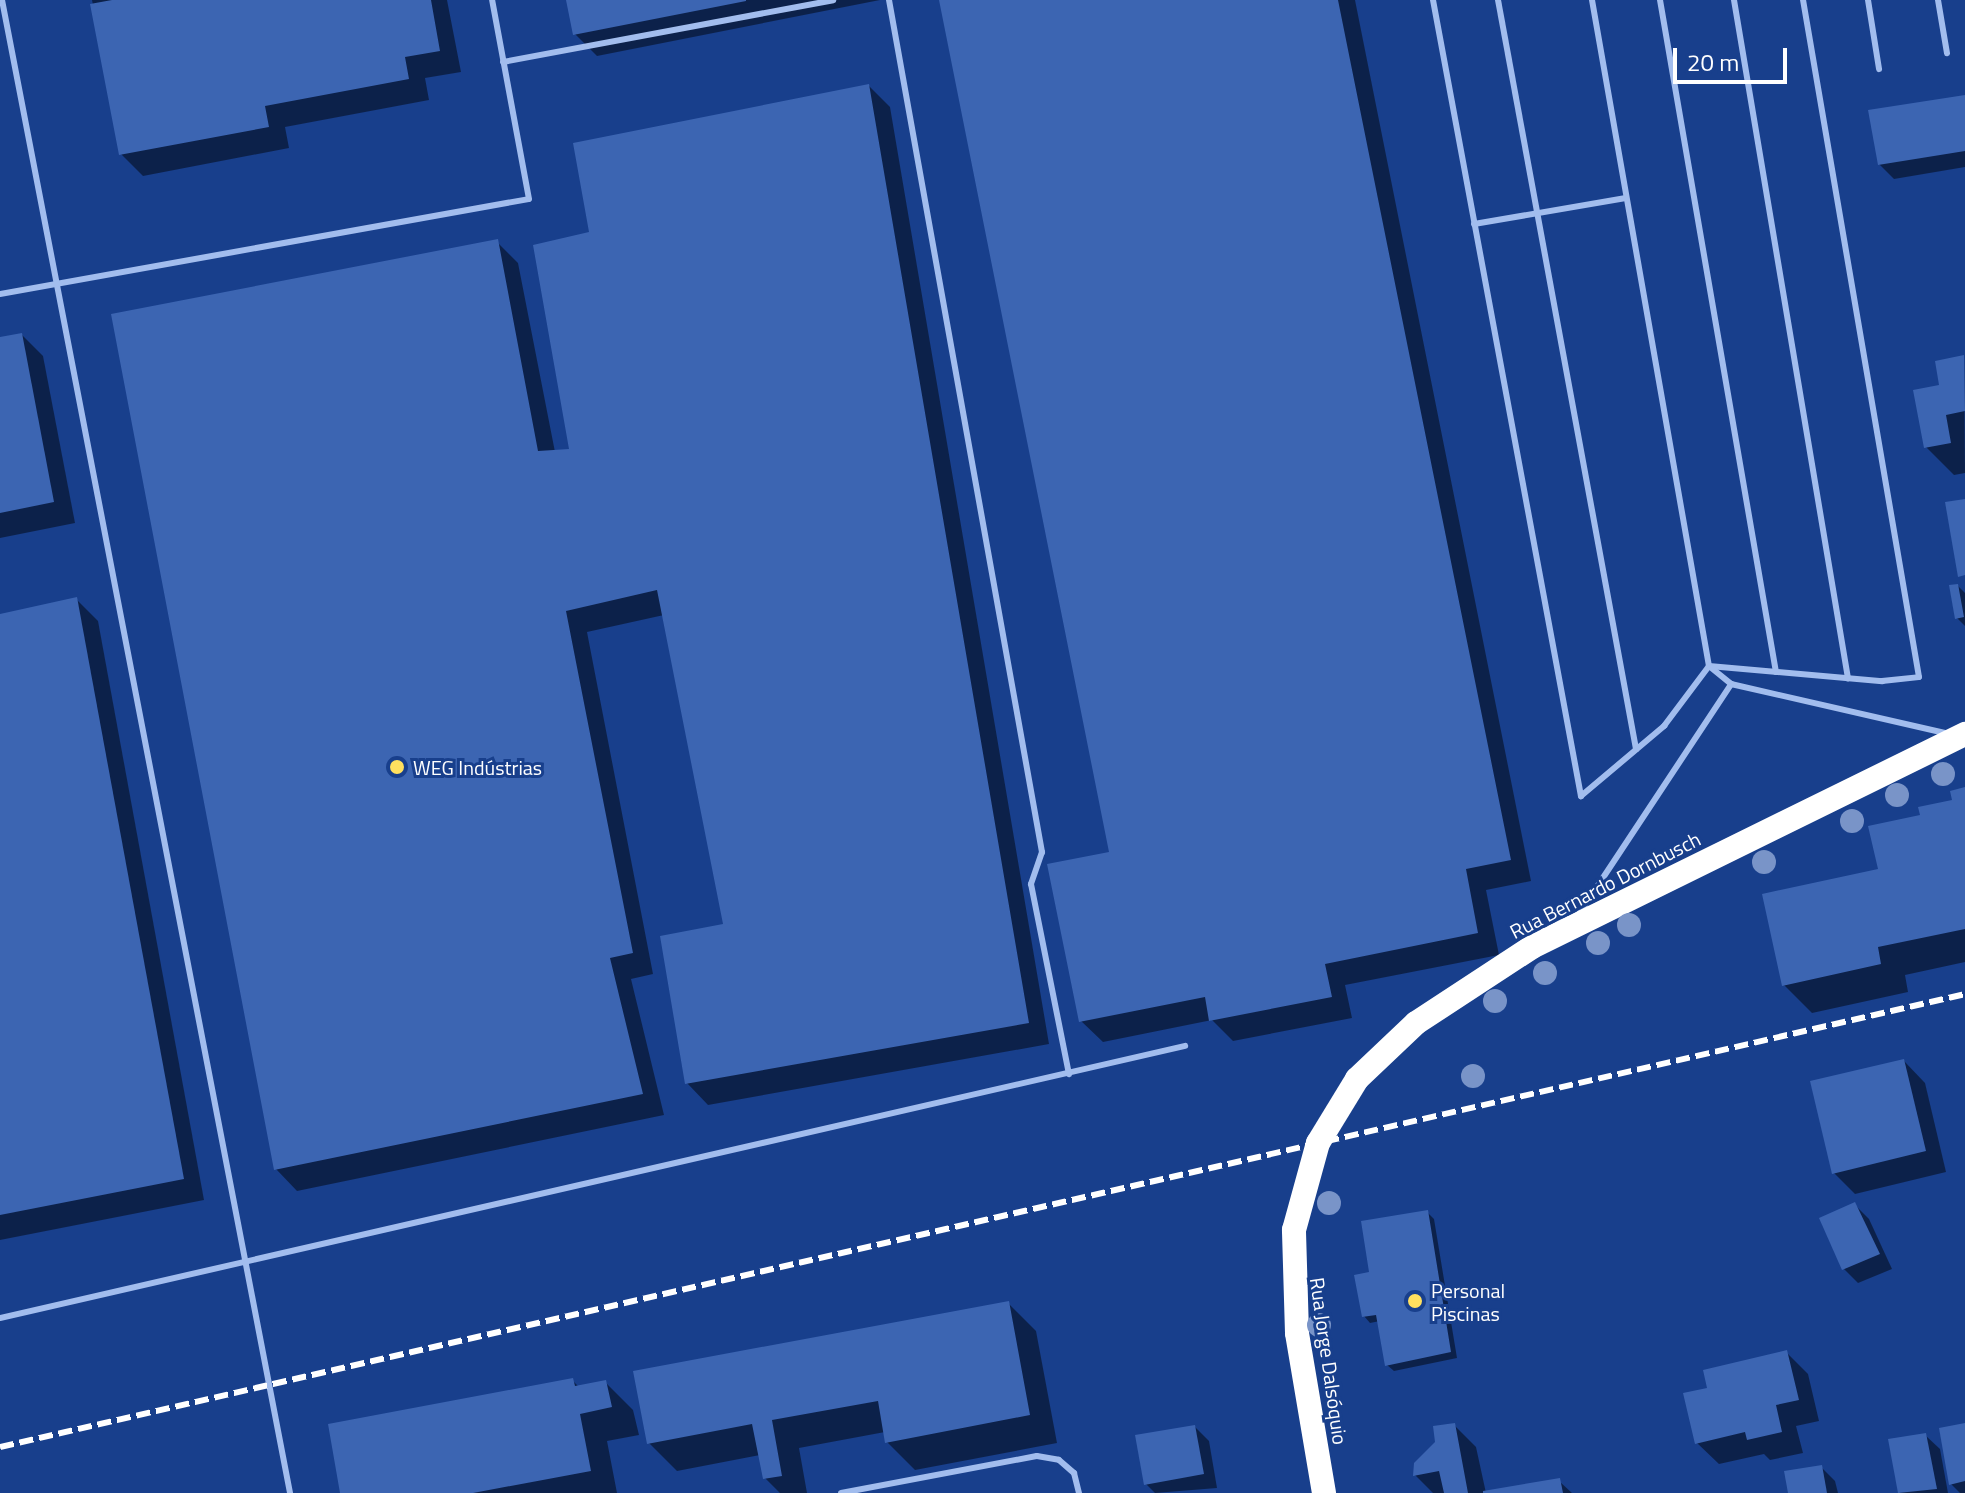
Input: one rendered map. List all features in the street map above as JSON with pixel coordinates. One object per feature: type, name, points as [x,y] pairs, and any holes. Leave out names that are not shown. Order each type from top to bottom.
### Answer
[{"type":"highway","name":"Rua Bernardo Dornbusch","points":[[1318,1143],[1357,1079],[1416,1023],[1572,925],[1963,735]]},
{"type":"highway","name":"Rua Jorge Dalsóquio","points":[[1318,1143],[1294,1230],[1292,1284],[1324,1493]]},
{"type":"lane","points":[[2,0],[242,1263],[290,1493]]},
{"type":"lane","points":[[0,294],[529,199],[492,0]]},
{"type":"lane","points":[[503,62],[833,0]]},
{"type":"lane","points":[[889,0],[1042,852],[1031,884],[1069,1074]]},
{"type":"lane","points":[[1433,0],[1581,796],[1664,726],[1709,666]]},
{"type":"lane","points":[[1498,0],[1636,749]]},
{"type":"lane","points":[[1592,0],[1709,666],[1731,684],[1963,735]]},
{"type":"lane","points":[[1660,0],[1776,672]]},
{"type":"lane","points":[[1734,0],[1848,678]]},
{"type":"lane","points":[[1709,666],[1848,678],[1919,677],[1803,0]]},
{"type":"lane","points":[[1868,0],[1879,69]]},
{"type":"lane","points":[[1938,0],[1947,53]]},
{"type":"lane","points":[[1474,224],[1538,216],[1626,198]]},
{"type":"lane","points":[[1572,925],[1731,684]]},
{"type":"lane","points":[[0,1318],[1185,1046]]},
{"type":"lane","points":[[841,1493],[1037,1456],[1059,1460],[1074,1473],[1079,1493]]},
{"type":"building","points":[[112,0],[431,0],[440,51],[405,57],[409,79],[265,106],[269,127],[119,155],[90,4]]},
{"type":"building","points":[[566,0],[746,0],[746,1],[573,35]]},
{"type":"building","points":[[939,0],[1338,0],[1511,860],[1466,869],[1478,933],[1325,964],[1332,997],[1209,1021],[1205,997],[1079,1022],[1047,864],[1109,852]]},
{"type":"building","name":"WEG Indústrias","points":[[869,84],[1029,1023],[685,1084],[660,936],[723,924],[657,590],[566,611],[633,953],[610,958],[643,1094],[274,1170],[111,314],[498,239],[538,451],[569,449],[533,245],[589,232],[573,143]]},
{"type":"building","points":[[1965,95],[1965,151],[1878,165],[1868,110]]},
{"type":"building","points":[[22,333],[54,502],[0,513],[0,337]]},
{"type":"building","points":[[1964,355],[1965,411],[1946,415],[1951,443],[1924,448],[1913,390],[1939,385],[1935,361]]},
{"type":"building","points":[[1965,499],[1965,575],[1958,577],[1945,502]]},
{"type":"building","points":[[1958,584],[1964,617],[1955,619],[1949,585]]},
{"type":"building","points":[[77,597],[184,1179],[0,1215],[0,614]]},
{"type":"building","points":[[1965,787],[1965,929],[1878,947],[1881,964],[1782,986],[1762,894],[1878,869],[1868,826],[1920,815],[1918,807],[1952,800],[1950,791]]},
{"type":"building","points":[[1904,1059],[1926,1151],[1832,1174],[1810,1081]]},
{"type":"building","points":[[1855,1202],[1880,1254],[1842,1270],[1819,1218]]},
{"type":"building","points":[[1428,1210],[1451,1352],[1385,1366],[1376,1315],[1362,1317],[1354,1275],[1369,1272],[1361,1221]]},
{"type":"building","points":[[1009,1301],[1030,1415],[885,1443],[878,1401],[772,1420],[782,1476],[763,1479],[752,1424],[647,1444],[633,1371]]},
{"type":"building","points":[[1787,1350],[1799,1400],[1776,1405],[1782,1432],[1747,1440],[1745,1432],[1695,1444],[1683,1393],[1707,1388],[1703,1370]]},
{"type":"building","points":[[573,1378],[575,1386],[606,1380],[612,1407],[580,1414],[591,1471],[473,1493],[340,1493],[328,1424]]},
{"type":"building","points":[[1455,1423],[1468,1493],[1444,1493],[1439,1471],[1413,1476],[1414,1463],[1435,1442],[1433,1426]]},
{"type":"building","points":[[1965,1423],[1965,1481],[1949,1485],[1939,1428]]},
{"type":"building","points":[[1195,1425],[1204,1474],[1144,1485],[1135,1435]]},
{"type":"building","points":[[1926,1433],[1937,1489],[1898,1493],[1888,1439]]},
{"type":"building","points":[[1822,1465],[1827,1493],[1788,1493],[1784,1471]]},
{"type":"building","points":[[1560,1478],[1563,1493],[1483,1493],[1483,1491]]},
{"type":"railway","points":[[0,1447],[1965,994]]},
{"type":"place","name":"WEG Indústrias","points":[[397,767]]},
{"type":"place","name":"Personal Piscinas","points":[[1415,1301]]}]
